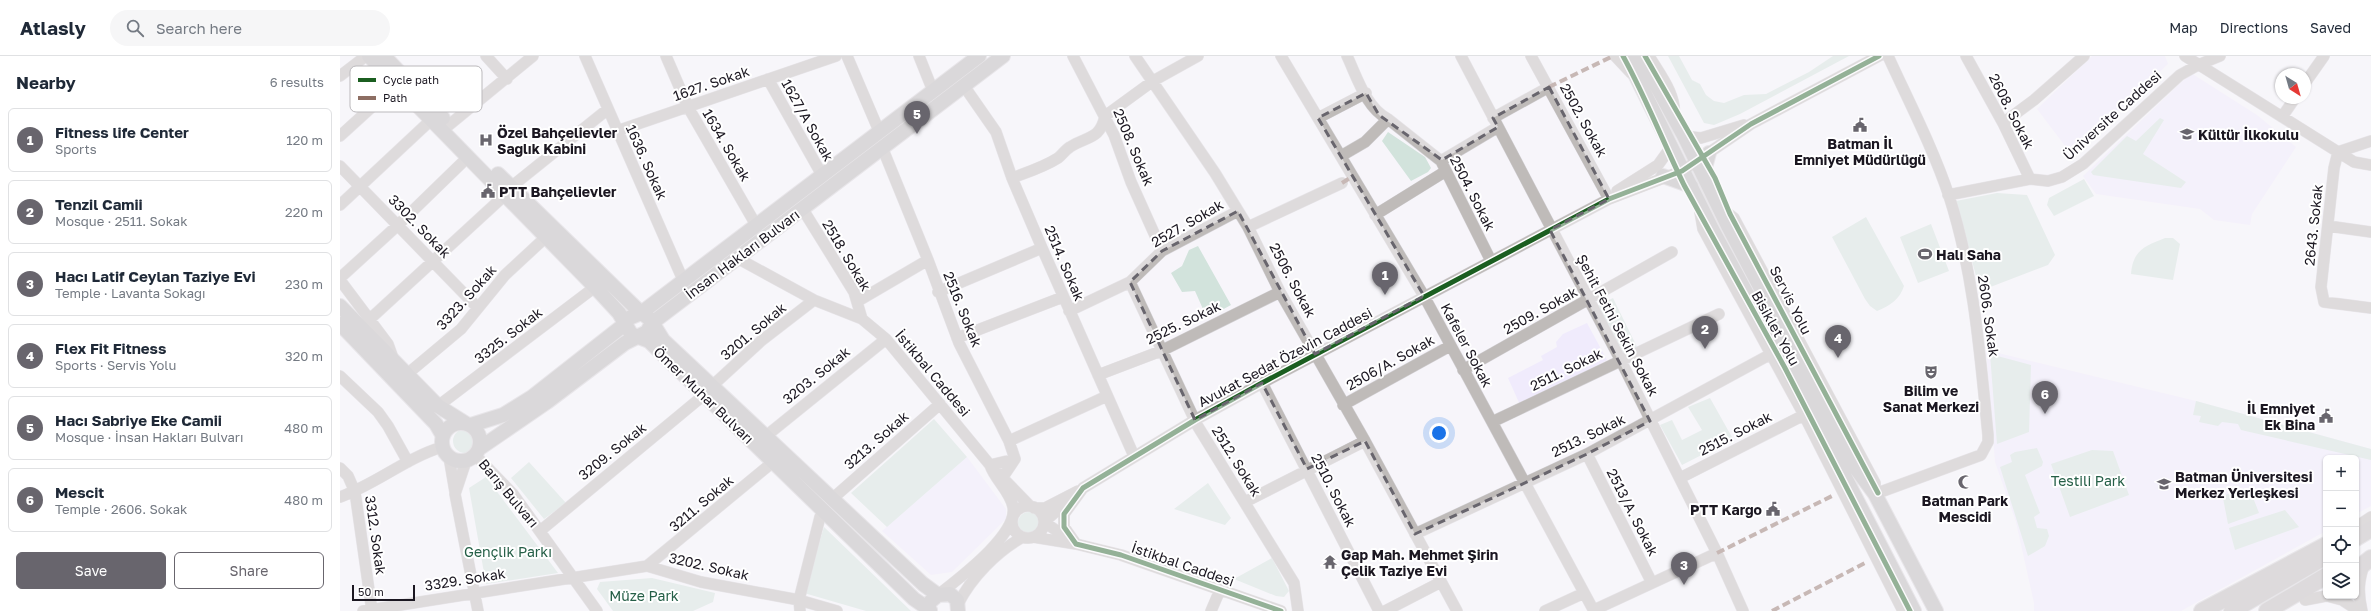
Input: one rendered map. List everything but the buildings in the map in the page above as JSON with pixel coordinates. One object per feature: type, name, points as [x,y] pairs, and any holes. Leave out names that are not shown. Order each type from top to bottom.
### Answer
[{"type":"highway","points":[[2359,533],[2371,528]]},
{"type":"highway","points":[[2359,536],[2371,528]]},
{"type":"highway","points":[[2202,611],[2323,547]]},
{"type":"highway","points":[[2232,611],[2323,558]]},
{"type":"highway","points":[[2266,611],[2323,578]]},
{"type":"highway","points":[[2285,611],[2323,590]]},
{"type":"main road","name":"Ömer Muhar Bulvarı","points":[[367,56],[377,66]]},
{"type":"main road","name":"Ömer Muhar Bulvarı","points":[[384,56],[393,66]]},
{"type":"main road","name":"İnsan Hakları Bulvarı","points":[[468,424],[503,415],[532,397],[625,324],[629,318],[641,313],[978,56]]},
{"type":"main road","name":"İnsan Hakları Bulvarı","points":[[474,454],[547,402],[625,343],[638,338],[647,332],[652,323],[1003,56]]},
{"type":"main road","points":[[1626,56],[1642,86],[1682,171],[1830,448],[1914,611]]},
{"type":"main road","points":[[1640,56],[1684,136],[1721,208],[1728,226],[1855,467],[1875,494],[1936,611]]},
{"type":"main road","name":"Ömer Muhar Bulvarı","points":[[423,112],[468,157],[508,191],[641,313],[647,315],[663,340],[773,462],[914,599],[930,611]]},
{"type":"main road","name":"Ömer Muhar Bulvarı","points":[[437,112],[508,191],[546,238],[619,313],[631,334],[649,341],[766,436],[923,584],[938,595],[950,594],[959,609]]},
{"type":"main road","points":[[1703,175],[1709,153]]},
{"type":"main road","points":[[1663,176],[1690,186]]},
{"type":"main road","points":[[340,306],[438,406],[468,424],[479,435],[474,454],[454,460],[445,446],[436,424],[340,324]]},
{"type":"main road","points":[[445,446],[445,431],[454,424],[468,424]]},
{"type":"main road","points":[[930,611],[931,601],[938,595]]},
{"type":"street","points":[[354,66],[367,56]]},
{"type":"street","points":[[486,56],[507,79]]},
{"type":"street","points":[[482,99],[533,56]]},
{"type":"street","name":"1636. Sokak","points":[[585,56],[683,280]]},
{"type":"street","name":"1634. Sokak","points":[[666,56],[688,107],[756,225]]},
{"type":"street","name":"1627. Sokak","points":[[618,131],[836,56]]},
{"type":"street","points":[[847,56],[879,131]]},
{"type":"street","points":[[919,56],[933,91]]},
{"type":"street","name":"2508. Sokak","points":[[1073,56],[1105,116],[1131,182],[1162,251]]},
{"type":"street","name":"2506. Sokak","points":[[1135,56],[1153,81],[1248,227],[1280,292],[1365,442],[1457,611]]},
{"type":"street","points":[[1012,178],[1042,167],[1059,157],[1070,147],[1092,137],[1103,127],[1105,116],[1153,81],[1198,56]]},
{"type":"street","points":[[1283,59],[1295,56]]},
{"type":"street","name":"2504. Sokak","points":[[1347,56],[1379,115],[1388,119],[1443,166],[1491,261]]},
{"type":"street","name":"Şehit Fethi Sekin Sokak","points":[[1461,56],[1550,230],[1620,359],[1680,478],[1743,611]]},
{"type":"street","name":"2502. Sokak","points":[[1532,56],[1609,199]]},
{"type":"street","points":[[1615,56],[1642,86]]},
{"type":"street","points":[[1649,56],[1670,93],[1675,108],[1674,118]]},
{"type":"street","points":[[1609,199],[1663,176],[1682,171],[1751,124],[1878,56]]},
{"type":"street","name":"2606. Sokak","points":[[1875,494],[1981,455],[1988,442],[1972,286],[1948,195],[1934,156],[1888,56]]},
{"type":"street","name":"2608. Sokak","points":[[1966,56],[2003,123],[2030,179]]},
{"type":"street","points":[[2003,123],[2034,100],[2084,56]]},
{"type":"street","points":[[2185,56],[2354,162],[2371,165]]},
{"type":"street","name":"Üniversite Caddesi","points":[[1948,195],[2030,179],[2048,181],[2073,171],[2170,82],[2198,64],[2220,56]]},
{"type":"street","points":[[2311,74],[2324,56]]},
{"type":"street","name":"Kafeler Sokak","points":[[1283,59],[1424,296],[1594,611]]},
{"type":"street","points":[[340,76],[350,69]]},
{"type":"street","name":"1627/A Sokak","points":[[768,79],[822,175]]},
{"type":"street","name":"2514. Sokak","points":[[964,86],[996,132],[1012,178],[1069,311],[1134,456]]},
{"type":"street","points":[[1375,215],[1443,166],[1495,122],[1549,87]]},
{"type":"street","points":[[1318,118],[1366,93]]},
{"type":"street","points":[[2282,117],[2291,104]]},
{"type":"street","points":[[370,319],[508,191],[608,109]]},
{"type":"street","points":[[340,136],[366,112]]},
{"type":"street","points":[[449,125],[465,112]]},
{"type":"street","points":[[1341,156],[1365,142],[1388,119]]},
{"type":"street","points":[[340,205],[431,120]]},
{"type":"street","points":[[1684,136],[1701,138],[1751,124]]},
{"type":"street","points":[[2338,152],[2371,141]]},
{"type":"street","name":"2516. Sokak","points":[[882,147],[928,260],[938,292],[957,338],[1009,441],[1015,459]]},
{"type":"street","points":[[1609,199],[1622,187],[1658,165],[1671,147]]},
{"type":"street","name":"2643. Sokak","points":[[2338,152],[2334,168],[2321,287],[2324,302],[2371,308]]},
{"type":"street","points":[[393,361],[393,354],[388,344],[340,279],[398,226],[468,157]]},
{"type":"street","name":"3302. Sokak","points":[[340,166],[478,308]]},
{"type":"street","points":[[1248,227],[1342,183]]},
{"type":"street","name":"Avukat Sedat Özevin Caddesi","points":[[1032,507],[1045,508],[1057,503],[1194,420],[1315,354],[1609,199]]},
{"type":"street","points":[[1700,205],[1703,229],[1804,415],[1903,611]]},
{"type":"street","name":"2518. Sokak","points":[[802,208],[858,301],[862,319]]},
{"type":"street","name":"2527. Sokak","points":[[1069,311],[1130,282],[1162,251],[1238,211]]},
{"type":"street","points":[[2328,226],[2371,232]]},
{"type":"street","name":"3323. Sokak","points":[[406,375],[461,329],[505,275],[546,238]]},
{"type":"street","points":[[938,292],[1042,248]]},
{"type":"street","name":"2509. Sokak","points":[[1463,370],[1672,252]]},
{"type":"street","name":"İstikbal Caddesi","points":[[736,258],[814,300],[862,319],[886,338],[990,464]]},
{"type":"street","points":[[858,301],[928,260]]},
{"type":"street","name":"2512. Sokak","points":[[1130,282],[1194,420],[1294,583],[1298,611]]},
{"type":"street","name":"3325. Sokak","points":[[438,406],[595,287]]},
{"type":"street","name":"2525. Sokak","points":[[1098,375],[1161,351],[1280,292]]},
{"type":"street","points":[[957,338],[1063,297]]},
{"type":"street","name":"3201. Sokak","points":[[708,390],[761,341],[814,300]]},
{"type":"street","name":"2511. Sokak","points":[[1492,422],[1620,359],[1719,314]]},
{"type":"street","name":"3203. Sokak","points":[[766,436],[886,338]]},
{"type":"street","name":"2506/A. Sokak","points":[[1344,405],[1450,346]]},
{"type":"street","name":"2513. Sokak","points":[[1415,534],[1525,481],[1587,454],[1771,354]]},
{"type":"street","points":[[340,376],[378,412],[388,426],[408,462]]},
{"type":"street","name":"2510. Sokak","points":[[1262,383],[1380,611]]},
{"type":"street","name":"3209. Sokak","points":[[540,531],[708,390]]},
{"type":"street","points":[[1009,441],[1107,396]]},
{"type":"street","name":"3213. Sokak","points":[[832,499],[940,404]]},
{"type":"street","name":"2515. Sokak","points":[[1680,478],[1804,415]]},
{"type":"street","points":[[1245,502],[1307,469],[1365,442]]},
{"type":"street","points":[[340,497],[355,492],[428,451],[445,446],[478,611]]},
{"type":"street","points":[[455,494],[474,454]]},
{"type":"street","name":"Barış Bulvarı","points":[[474,454],[513,494],[597,611]]},
{"type":"street","name":"2513/A. Sokak","points":[[1587,454],[1652,583]]},
{"type":"street","points":[[990,464],[1015,459]]},
{"type":"street","points":[[1003,477],[1015,459]]},
{"type":"street","name":"3211. Sokak","points":[[647,566],[773,462]]},
{"type":"street","points":[[990,464],[1032,507],[1041,514],[1044,522],[1076,544]]},
{"type":"street","points":[[990,464],[997,480],[1010,498],[1013,508],[1014,528],[1028,537]]},
{"type":"street","name":"3312. Sokak","points":[[340,468],[348,476],[355,492],[369,611]]},
{"type":"street","points":[[1076,544],[1064,527],[1064,514],[1083,488]]},
{"type":"street","name":"Avukat Sedat Özevin Caddesi","points":[[1044,522],[1083,488]]},
{"type":"street","points":[[938,595],[1002,536],[1021,508],[1032,507]]},
{"type":"street","points":[[799,606],[820,517],[824,512]]},
{"type":"street","points":[[2359,525],[2371,516]]},
{"type":"street","points":[[959,609],[969,585],[1004,548],[1041,531],[1044,522]]},
{"type":"street","name":"İstikbal Caddesi","points":[[1028,537],[1076,544],[1121,555],[1281,611]]},
{"type":"street","points":[[1594,611],[1716,552]]},
{"type":"street","points":[[2361,611],[2359,588],[2364,560]]},
{"type":"street","name":"3202. Sokak","points":[[572,576],[647,566],[701,582],[799,606],[837,611]]},
{"type":"street","name":"3329. Sokak","points":[[369,611],[572,576]]},
{"type":"street","points":[[1385,611],[1441,582]]},
{"type":"street","points":[[1212,611],[1220,590]]},
{"type":"street","points":[[1545,611],[1584,593]]},
{"type":"street","points":[[2305,600],[2323,597]]},
{"type":"street","points":[[2338,599],[2361,611]]},
{"type":"street","points":[[2354,599],[2361,611]]},
{"type":"highlighted area","points":[[1549,87],[1609,199],[1550,230],[1650,421],[1587,454],[1415,534],[1365,441],[1307,469],[1262,383],[1195,420],[1130,282],[1162,251],[1238,211],[1315,354],[1424,296],[1318,118],[1366,93],[1379,115],[1442,160],[1498,127],[1493,118]]},
{"type":"shaded area","points":[[2092,56],[2165,56],[2168,64],[2072,155],[2037,109]]},
{"type":"shaded area","name":"Kültür İlkokulu","points":[[2191,73],[2257,115],[2296,147],[2252,214],[2250,225],[2214,220],[2200,209],[2096,194],[2083,176]]},
{"type":"shaded area","points":[[1587,323],[1607,360],[1521,407],[1508,378],[1543,360],[1541,356],[1557,347],[1556,342],[1563,334]]},
{"type":"shaded area","name":"Batman Üniversitesi Merkez Yerleşkesi","points":[[1986,350],[2196,401],[2371,449],[2371,506],[2359,512],[2359,455],[2323,455],[2323,533],[2181,611],[2034,611],[2034,603],[2016,522],[1995,462]]},
{"type":"shaded area","points":[[967,457],[1006,509],[1006,519],[952,572],[931,575],[882,531]]},
{"type":"green space","points":[[1668,56],[1679,56],[1692,80],[1700,84],[1706,95],[1714,101],[1724,103],[1744,95],[1766,94],[1809,72],[1833,56],[1849,56],[1740,114],[1714,125],[1704,123]]},
{"type":"green space","points":[[2160,118],[2164,120],[2143,154],[2186,182],[2181,188],[2093,175],[2091,172],[2127,136],[2136,141]]},
{"type":"green space","points":[[1388,132],[1425,157],[1431,168],[1428,172],[1411,181],[1382,141]]},
{"type":"green space","points":[[2084,179],[2094,196],[2054,216],[2047,205],[2049,198]]},
{"type":"green space","points":[[1997,193],[2027,195],[2055,255],[2048,265],[1980,291],[1956,201]]},
{"type":"green space","points":[[1866,217],[1904,286],[1900,295],[1894,302],[1877,311],[1870,306],[1865,299],[1832,237]]},
{"type":"green space","name":"Halı Saha","points":[[1931,224],[1949,271],[1918,283],[1900,237]]},
{"type":"green space","points":[[2165,238],[2173,238],[2180,244],[2173,280],[2131,274],[2134,259],[2138,254],[2146,246]]},
{"type":"green space","points":[[1198,246],[1231,305],[1207,318],[1195,291],[1182,292],[1171,273],[1182,266],[1189,250]]},
{"type":"green space","points":[[1613,298],[1638,349],[1622,356],[1597,306]]},
{"type":"green space","points":[[1990,354],[2031,365],[2029,432],[1997,444]]},
{"type":"green space","points":[[1710,398],[1733,439],[1682,465],[1660,425],[1672,420],[1682,440],[1702,430],[1688,407]]},
{"type":"green space","points":[[2196,401],[2371,449],[2371,460],[2359,457],[2359,455],[2349,455],[2241,430],[2238,424],[2222,422],[2218,426],[2199,422],[2201,416],[2193,415]]},
{"type":"green space","points":[[934,419],[967,457],[887,527],[851,493]]},
{"type":"green space","points":[[460,429],[470,429],[477,436],[477,446],[470,453],[460,453],[453,446],[453,436]]},
{"type":"green space","points":[[2037,448],[2043,462],[2042,466],[2025,475],[2040,513],[2034,517],[2037,528],[2047,529],[2049,536],[2045,546],[2028,556],[2000,467],[2012,462],[2010,455],[2015,452]]},
{"type":"green space","name":"Testili Park","points":[[2092,450],[2113,451],[2129,495],[2070,517],[2051,464]]},
{"type":"green space","points":[[529,462],[566,503],[544,519],[511,478]]},
{"type":"green space","name":"Gençlik Parkı","points":[[486,477],[558,573],[486,584],[469,488]]},
{"type":"green space","points":[[1208,483],[1231,518],[1225,525],[1174,509]]},
{"type":"green space","points":[[2227,494],[2254,500],[2259,513],[2228,524],[2223,498]]},
{"type":"green space","points":[[2285,510],[2299,527],[2235,550],[2229,528]]},
{"type":"green space","points":[[1029,512],[1037,515],[1040,523],[1037,531],[1029,534],[1021,531],[1018,523],[1021,515]]},
{"type":"green space","points":[[824,527],[911,611],[866,611],[804,593]]},
{"type":"green space","points":[[1272,558],[1289,591],[1284,597],[1276,596],[1234,579]]},
{"type":"green space","name":"Müze Park","points":[[652,578],[715,593],[713,602],[693,611],[613,611],[597,589],[600,582]]},
{"type":"marked path","points":[[1549,87],[1613,56]]},
{"type":"marked path","points":[[1342,183],[1353,176]]},
{"type":"marked path","points":[[1717,553],[1834,495]]},
{"type":"marked path","points":[[1772,611],[1867,562]]},
{"type":"cycle path","name":"Bisiklet Yolu","points":[[1623,56],[1684,185],[1785,368],[1910,611]]},
{"type":"cycle path","name":"Servis Yolu","points":[[1645,56],[1715,178],[1730,214],[1878,493]]},
{"type":"cycle path","points":[[1281,611],[1121,555],[1076,544],[1064,527],[1064,514],[1083,488],[1195,420],[1609,199],[1682,171],[1751,124],[1879,56]]},
{"type":"place","name":"Batman İl Emniyet Müdürlüğü","points":[[1860,125]]},
{"type":"place","name":"Hacı Sabriye Eke Camii","points":[[917,134]]},
{"type":"place","name":"Kültür İlkokulu","points":[[2187,134]]},
{"type":"place","name":"Özel Bahçelievler Sağlık Kabini","points":[[486,140]]},
{"type":"place","name":"PTT Bahçelievler","points":[[488,191]]},
{"type":"place","name":"Halı Saha","points":[[1925,254]]},
{"type":"place","name":"Fitness life Center","points":[[1385,295]]},
{"type":"place","name":"Tenzil Camii","points":[[1705,349]]},
{"type":"place","name":"Flex Fit Fitness","points":[[1838,358]]},
{"type":"place","name":"Bilim ve Sanat Merkezi","points":[[1931,372]]},
{"type":"place","name":"Mescit","points":[[2045,414]]},
{"type":"place","name":"İl Emniyet Ek Bina","points":[[2326,416]]},
{"type":"place","name":"Batman Park Mescidi","points":[[1965,482]]},
{"type":"place","name":"Batman Üniversitesi Merkez Yerleşkesi","points":[[2164,484]]},
{"type":"place","name":"PTT Kargo","points":[[1773,509]]},
{"type":"place","name":"Gap Mah. Mehmet Şirin Çelik Taziye Evi","points":[[1330,562]]},
{"type":"place","name":"Hacı Latif Ceylan Taziye Evi","points":[[1684,585]]}]
